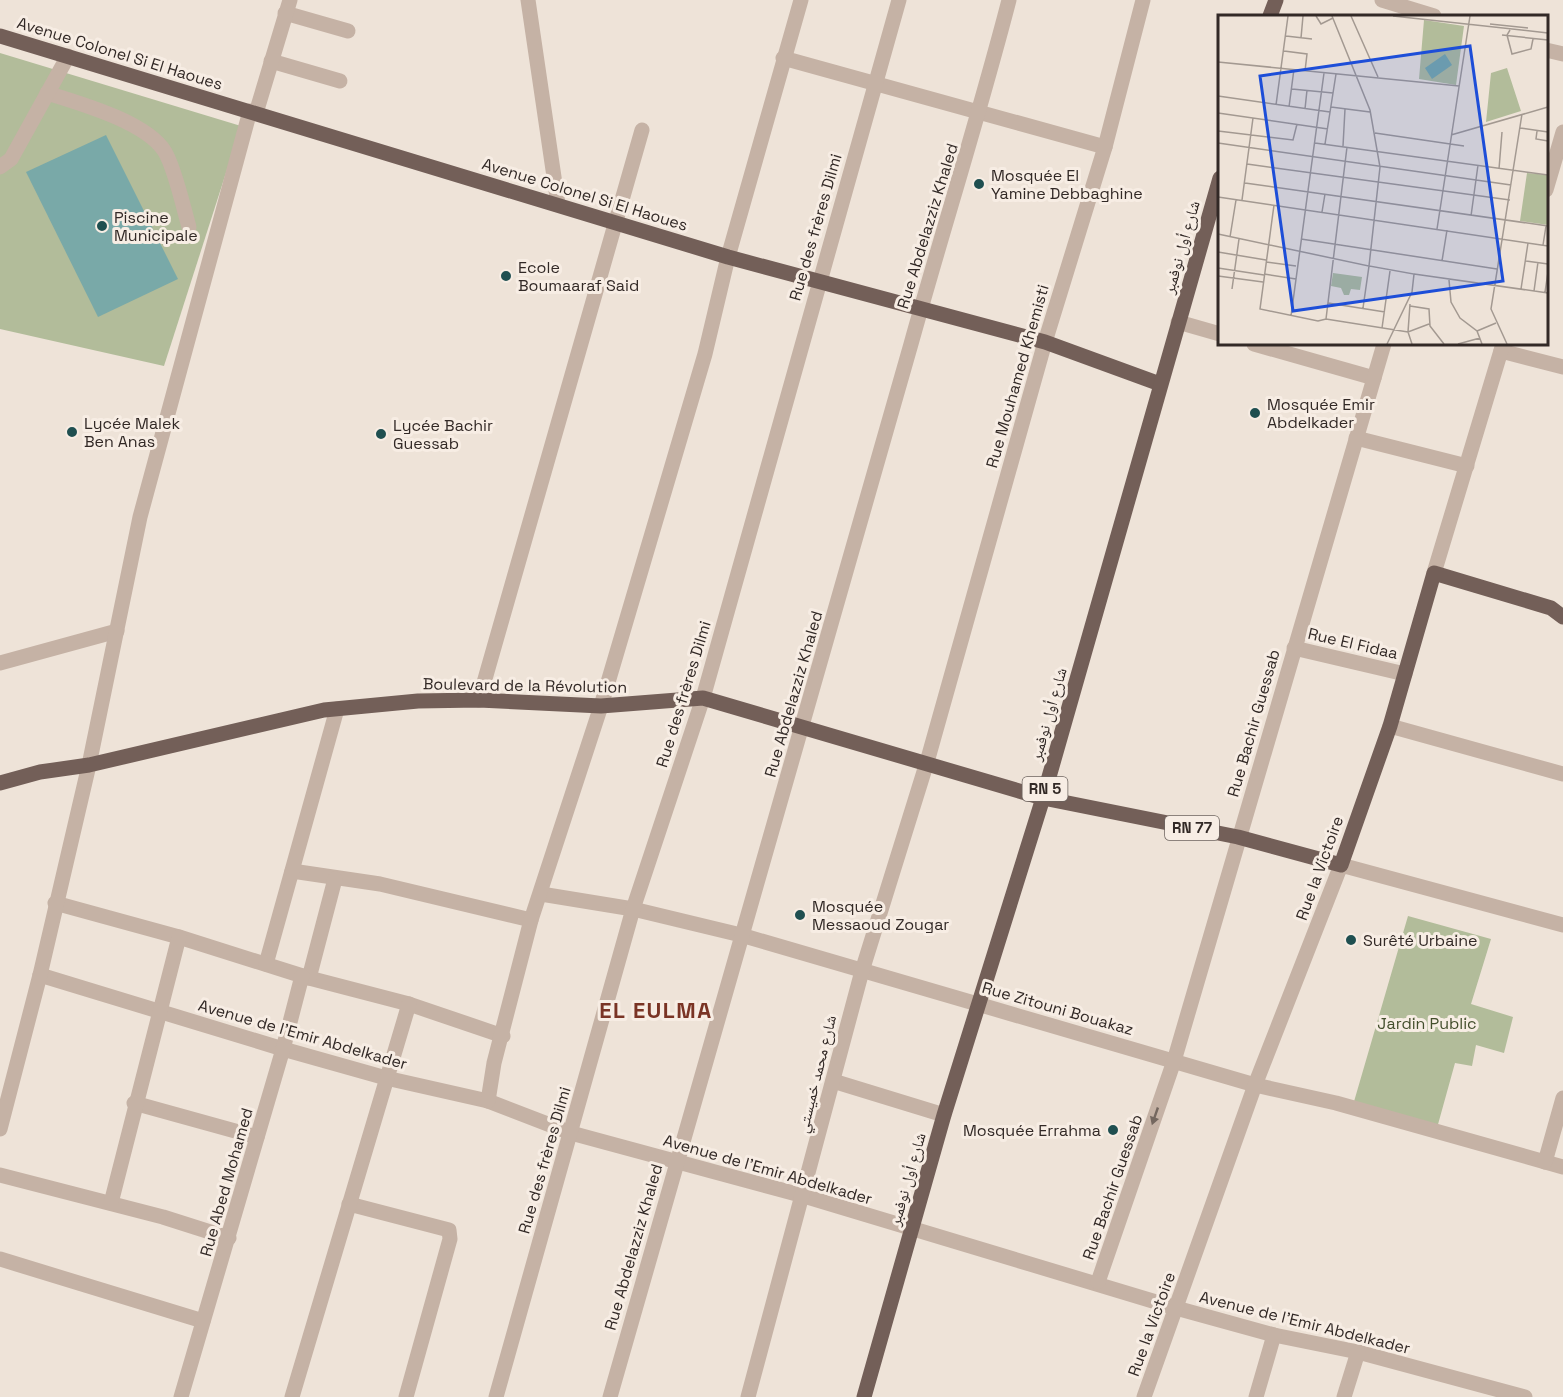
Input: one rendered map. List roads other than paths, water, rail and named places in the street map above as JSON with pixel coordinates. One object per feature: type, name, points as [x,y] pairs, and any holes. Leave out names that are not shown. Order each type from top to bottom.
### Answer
[{"type":"main road","points":[[1270,15],[1276,0]]},
{"type":"main road","name":"Avenue Colonel Si El Haoues","points":[[0,36],[728,257],[1045,342],[1160,384]]},
{"type":"main road","name":"شارع أول نوفمبر","points":[[864,1397],[944,1115],[1043,798],[1218,185]]},
{"type":"main road","points":[[1434,573],[1559,613]]},
{"type":"main road","name":"Rue la Victoire","points":[[1341,865],[1390,726],[1434,573]]},
{"type":"main road","name":"Boulevard de la Révolution","points":[[0,783],[40,772],[89,765],[337,709],[418,701],[479,700],[601,706],[703,698],[927,762],[1043,798]]},
{"type":"main road","name":"RN 77","points":[[1043,798],[1238,837],[1341,865]]},
{"type":"street","points":[[528,0],[558,204]]},
{"type":"street","points":[[488,1101],[494,1064],[531,920],[542,894],[601,706],[705,354],[728,257],[801,0]]},
{"type":"street","name":"Rue des frères Dilmi","points":[[496,1397],[633,909],[703,698],[818,281],[899,0]]},
{"type":"street","name":"Rue Abdelazziz Khaled","points":[[610,1397],[741,935],[804,726],[920,310],[980,112],[1009,0]]},
{"type":"street","name":"Rue Mouhamed Khemisti","points":[[927,762],[1045,342],[1105,147],[1143,0]]},
{"type":"street","points":[[1382,0],[1431,15]]},
{"type":"street","points":[[0,1129],[4,1097],[40,975],[89,765],[140,517],[253,112],[288,7],[348,31]]},
{"type":"street","points":[[1548,50],[1563,54]]},
{"type":"street","points":[[0,167],[10,159],[69,56]]},
{"type":"street","points":[[783,58],[1105,147]]},
{"type":"street","points":[[271,62],[340,81]]},
{"type":"street","points":[[47,93],[104,111],[142,132],[165,151],[189,226]]},
{"type":"street","points":[[479,700],[642,130]]},
{"type":"street","points":[[1548,183],[1563,132]]},
{"type":"street","points":[[1178,322],[1218,333]]},
{"type":"street","points":[[1258,345],[1374,378]]},
{"type":"street","name":"Rue Bachir Guessab","points":[[1098,1282],[1174,1061],[1384,345]]},
{"type":"street","points":[[1502,347],[1563,367]]},
{"type":"street","name":"Rue la Victoire","points":[[1434,573],[1502,347]]},
{"type":"street","points":[[1356,438],[1467,466]]},
{"type":"street","points":[[0,663],[117,631]]},
{"type":"street","name":"Rue El Fidaa","points":[[1294,648],[1405,674]]},
{"type":"street","points":[[266,964],[337,709]]},
{"type":"street","points":[[1390,726],[1563,774]]},
{"type":"street","name":"شارع محمد خميستي","points":[[748,1397],[804,1196],[862,971],[927,762]]},
{"type":"street","points":[[1341,865],[1563,925]]},
{"type":"street","name":"Rue la Victoire","points":[[1144,1397],[1256,1085],[1341,865]]},
{"type":"street","points":[[292,871],[380,884],[531,920]]},
{"type":"street","name":"Rue Abed Mohamed","points":[[181,1397],[335,879]]},
{"type":"street","name":"Rue Zitouni Bouakaz","points":[[542,894],[633,909],[741,935],[1256,1085],[1336,1103],[1563,1167]]},
{"type":"street","points":[[55,903],[179,937],[306,977],[409,1004],[503,1036]]},
{"type":"street","points":[[111,1203],[134,1103],[179,937]]},
{"type":"street","name":"Avenue de l'Emir Abdelkader","points":[[40,975],[386,1078],[488,1101],[571,1133],[804,1196],[1098,1282],[1176,1308],[1274,1335],[1358,1352],[1525,1397]]},
{"type":"street","points":[[292,1397],[409,1004]]},
{"type":"street","points":[[833,1081],[944,1115]]},
{"type":"street","points":[[1545,1162],[1563,1098]]},
{"type":"street","points":[[134,1103],[257,1137]]},
{"type":"street","points":[[0,1175],[59,1192],[111,1203],[229,1238]]},
{"type":"street","points":[[349,1204],[450,1230],[450,1239],[406,1397]]},
{"type":"street","points":[[0,1259],[203,1321]]},
{"type":"street","points":[[1256,1397],[1274,1335]]},
{"type":"street","points":[[1344,1397],[1358,1352]]},
{"type":"water","name":"Piscine Municipale","points":[[106,135],[178,279],[98,317],[26,172]]},
{"type":"place","name":"Mosquée El Yamine Debbaghine","points":[[979,184]]},
{"type":"place","name":"Piscine Municipale","points":[[102,226]]},
{"type":"place","name":"Ecole Boumaaraf Said","points":[[506,276]]},
{"type":"place","name":"Mosquée Emir Abdelkader","points":[[1255,413]]},
{"type":"place","name":"Lycée Malek Ben Anas","points":[[72,432]]},
{"type":"place","name":"Lycée Bachir Guessab","points":[[381,434]]},
{"type":"place","name":"Mosquée Messaoud Zougar","points":[[800,915]]},
{"type":"place","name":"Surêté Urbaine","points":[[1351,940]]},
{"type":"place","name":"Mosquée Errahma","points":[[1113,1130]]},
{"type":"district","name":"EL EULMA","points":[[656,1010]]},
{"type":"park label","name":"Jardin Public","points":[[1427,1023]]}]
